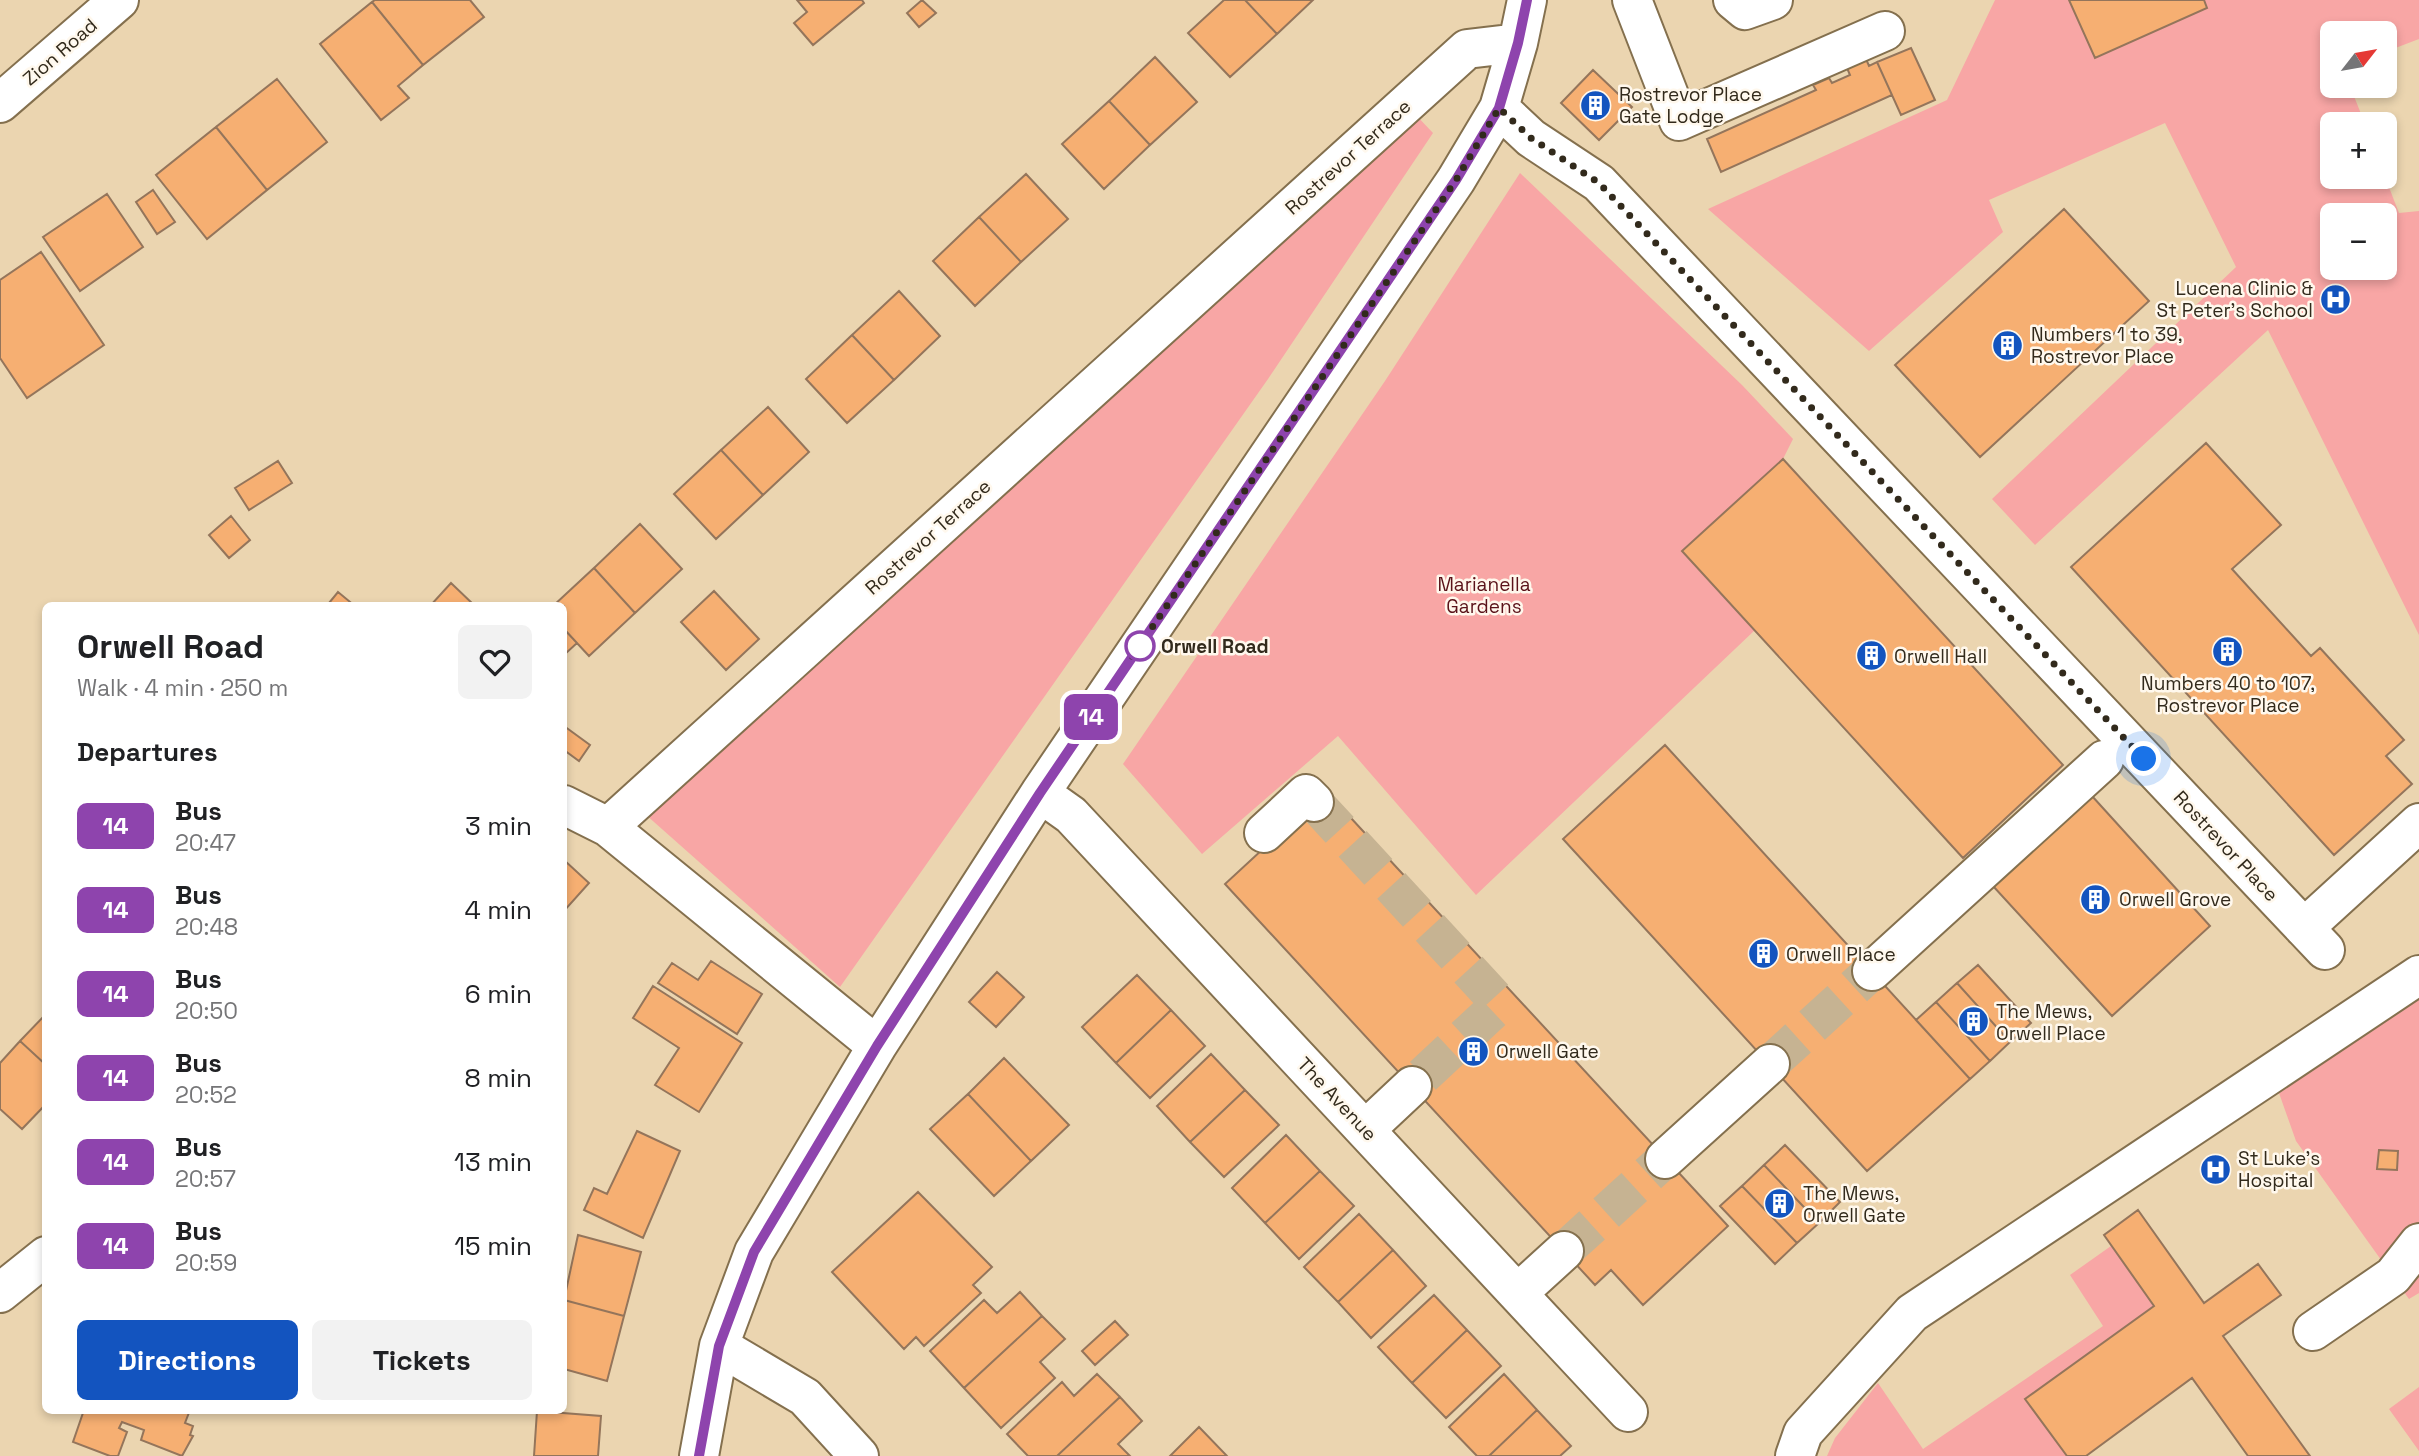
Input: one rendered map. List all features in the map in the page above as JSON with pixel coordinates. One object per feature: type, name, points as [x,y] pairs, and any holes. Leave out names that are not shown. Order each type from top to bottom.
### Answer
[{"type":"street","name":"Zion Road","points":[[0,103],[119,0]]},
{"type":"street","points":[[699,1456],[719,1346],[754,1252],[877,1046],[1040,793],[1456,180],[1499,108],[1527,0]]},
{"type":"street","points":[[1632,0],[1679,121],[1885,31]]},
{"type":"street","points":[[1734,0],[1745,10],[1773,0]]},
{"type":"street","name":"Rostrevor Terrace","points":[[608,827],[1467,49],[1518,43]]},
{"type":"street","name":"Rostrevor Place","points":[[1499,108],[1531,138],[1599,183],[2315,939],[2419,823]]},
{"type":"street","points":[[1872,971],[2104,760]]},
{"type":"street","name":"The Avenue","points":[[1040,793],[1072,815],[1628,1412]]},
{"type":"street","points":[[1264,833],[1306,794],[1314,802]]},
{"type":"street","points":[[567,806],[608,827],[877,1046]]},
{"type":"street","points":[[1795,1456],[1803,1433],[1912,1313],[2419,975]]},
{"type":"street","points":[[1665,1159],[1770,1064]]},
{"type":"street","points":[[1365,1130],[1412,1086]]},
{"type":"street","points":[[2314,1331],[2393,1276],[2419,1243]]},
{"type":"street","points":[[1519,1292],[1564,1251]]},
{"type":"street","points":[[0,1293],[42,1259]]},
{"type":"street","points":[[719,1346],[805,1397],[859,1456]]},
{"type":"green space","name":"Lucena Clinic & St Peter's School","points":[[1995,0],[2419,0],[2419,39],[2398,47],[2398,21],[2320,21],[2320,98],[2355,98],[2360,112],[2320,112],[2320,189],[2390,189],[2395,203],[2320,203],[2320,280],[2397,280],[2397,208],[2399,213],[2419,211],[2419,635],[2268,330],[2035,545],[1992,499],[2236,267],[2165,123],[1989,200],[2003,232],[1869,351],[1708,209],[1947,100]]},
{"type":"green space","points":[[1414,113],[1433,133],[1268,379],[840,987],[645,814]]},
{"type":"green space","name":"Marianella Gardens","points":[[1520,173],[1742,385],[1793,439],[1783,459],[1755,630],[1476,895],[1338,736],[1202,854],[1123,764],[1385,381]]},
{"type":"green space","points":[[2419,995],[2419,1293],[2409,1299],[2296,1141],[2279,1093]]},
{"type":"green space","points":[[2111,1246],[2154,1306],[2025,1399],[2067,1456],[1827,1456],[1835,1438],[1878,1383],[1923,1449],[2103,1326],[2070,1275]]},
{"type":"green space","points":[[2419,1387],[2419,1451],[2389,1409]]},
{"type":"building","points":[[470,0],[484,17],[423,65],[372,2]]},
{"type":"building","points":[[797,0],[862,0],[864,3],[813,45],[794,23],[807,12]]},
{"type":"building","points":[[922,0],[936,13],[919,27],[907,13]]},
{"type":"building","points":[[1224,0],[1245,0],[1277,34],[1230,77],[1188,33]]},
{"type":"building","points":[[1245,0],[1313,0],[1277,34]]},
{"type":"building","points":[[2069,0],[2204,0],[2207,8],[2095,58]]},
{"type":"building","points":[[372,2],[423,65],[398,86],[409,98],[381,120],[320,44]]},
{"type":"building","points":[[1911,48],[1935,100],[1901,115],[1877,62]]},
{"type":"building","points":[[1155,57],[1197,102],[1150,145],[1109,101]]},
{"type":"building","points":[[1866,59],[1869,66],[1877,62],[1892,95],[1721,172],[1707,139],[1816,90],[1813,85],[1829,78],[1832,83],[1850,75],[1847,68]]},
{"type":"building","name":"Rostrevor Place Gate Lodge","points":[[1593,70],[1632,107],[1599,140],[1561,103]]},
{"type":"building","points":[[277,79],[327,142],[267,190],[216,127]]},
{"type":"building","points":[[1109,101],[1150,145],[1104,189],[1062,144]]},
{"type":"building","points":[[216,127],[267,190],[207,239],[156,175]]},
{"type":"building","points":[[1026,174],[1068,219],[1021,262],[979,217]]},
{"type":"building","points":[[153,190],[175,222],[157,234],[136,202]]},
{"type":"building","points":[[107,194],[143,247],[80,291],[43,237]]},
{"type":"building","name":"Numbers 1 to 39, Rostrevor Place","points":[[2064,209],[2149,301],[1980,457],[1895,365]]},
{"type":"building","points":[[979,217],[1021,262],[975,306],[933,261]]},
{"type":"building","points":[[41,252],[104,345],[27,398],[0,358],[0,280]]},
{"type":"building","points":[[899,291],[940,336],[894,380],[852,335]]},
{"type":"building","points":[[852,335],[894,380],[847,423],[806,379]]},
{"type":"building","points":[[768,407],[809,452],[763,495],[721,450]]},
{"type":"building","name":"Numbers 40 to 107, Rostrevor Place","points":[[2206,443],[2281,525],[2232,569],[2311,656],[2320,648],[2404,740],[2386,756],[2412,784],[2334,855],[2071,567]]},
{"type":"building","points":[[721,450],[763,495],[716,539],[674,494]]},
{"type":"building","name":"Orwell Hall","points":[[1783,459],[2063,765],[1963,858],[1682,551]]},
{"type":"building","points":[[278,461],[292,483],[249,510],[235,488]]},
{"type":"building","points":[[231,516],[250,540],[229,558],[209,535]]},
{"type":"building","points":[[640,524],[682,569],[635,613],[594,568]]},
{"type":"building","points":[[594,568],[635,613],[589,656],[567,632],[567,602],[557,602]]},
{"type":"building","points":[[451,583],[471,602],[434,602]]},
{"type":"building","points":[[714,591],[759,639],[726,670],[681,622]]},
{"type":"building","points":[[338,592],[350,602],[330,602]]},
{"type":"building","points":[[567,632],[577,643],[567,652]]},
{"type":"building","points":[[567,728],[590,745],[579,761],[567,752]]},
{"type":"building","name":"Orwell Place","points":[[1665,745],[1970,1079],[1867,1171],[1563,839]]},
{"type":"building","name":"Orwell Gate","points":[[1326,791],[1728,1226],[1643,1305],[1611,1270],[1595,1285],[1225,884]]},
{"type":"building","name":"Orwell Grove","points":[[2092,796],[2210,926],[2112,1016],[1993,886]]},
{"type":"building","points":[[567,863],[589,883],[567,908]]},
{"type":"building","points":[[711,961],[762,994],[737,1034],[658,983],[672,963],[698,980]]},
{"type":"building","name":"The Mews, Orwell Place","points":[[1978,965],[2031,1023],[2010,1042],[1957,983]]},
{"type":"building","points":[[997,972],[1024,997],[996,1027],[969,1002]]},
{"type":"building","points":[[1137,975],[1171,1010],[1116,1063],[1082,1027]]},
{"type":"building","name":"The Mews, Orwell Place","points":[[1957,983],[2010,1042],[1990,1061],[1936,1002]]},
{"type":"building","points":[[653,986],[742,1043],[699,1112],[655,1085],[679,1048],[633,1018]]},
{"type":"building","name":"The Mews, Orwell Place","points":[[1936,1002],[1990,1061],[1970,1079],[1916,1020]]},
{"type":"building","points":[[1171,1010],[1205,1046],[1150,1098],[1116,1063]]},
{"type":"building","points":[[42,1018],[42,1061],[20,1041]]},
{"type":"building","points":[[20,1041],[42,1061],[42,1108],[22,1129],[0,1109],[0,1063]]},
{"type":"building","points":[[1211,1054],[1245,1090],[1190,1142],[1157,1106]]},
{"type":"building","points":[[1004,1058],[1069,1125],[1031,1161],[968,1094]]},
{"type":"building","points":[[1245,1090],[1279,1125],[1224,1177],[1190,1142]]},
{"type":"building","points":[[968,1094],[1031,1161],[994,1196],[930,1129]]},
{"type":"building","points":[[637,1131],[680,1151],[643,1238],[584,1210],[594,1188],[607,1194]]},
{"type":"building","points":[[1286,1135],[1320,1171],[1265,1223],[1232,1188]]},
{"type":"building","name":"The Mews, Orwell Gate","points":[[1785,1145],[1840,1202],[1819,1223],[1764,1165]]},
{"type":"building","points":[[2379,1150],[2398,1151],[2397,1170],[2377,1169]]},
{"type":"building","name":"The Mews, Orwell Gate","points":[[1764,1165],[1819,1223],[1797,1243],[1742,1186]]},
{"type":"building","points":[[1320,1171],[1354,1206],[1299,1259],[1265,1223]]},
{"type":"building","name":"The Mews, Orwell Gate","points":[[1742,1186],[1797,1243],[1775,1264],[1720,1206]]},
{"type":"building","points":[[918,1192],[992,1267],[973,1285],[981,1293],[924,1346],[916,1337],[904,1349],[832,1272]]},
{"type":"building","points":[[2138,1210],[2204,1303],[2258,1264],[2281,1295],[2223,1336],[2310,1456],[2248,1456],[2192,1378],[2086,1456],[2067,1456],[2025,1399],[2154,1306],[2104,1235]]},
{"type":"building","points":[[1359,1214],[1393,1250],[1338,1302],[1304,1267]]},
{"type":"building","points":[[578,1235],[641,1252],[624,1316],[567,1301],[567,1286]]},
{"type":"building","points":[[1393,1250],[1426,1286],[1371,1338],[1338,1302]]},
{"type":"building","points":[[1020,1292],[1042,1316],[964,1388],[930,1351],[984,1300],[997,1313]]},
{"type":"building","points":[[1434,1295],[1467,1330],[1412,1383],[1378,1347]]},
{"type":"building","points":[[567,1301],[624,1316],[607,1381],[567,1370]]},
{"type":"building","points":[[1042,1316],[1065,1339],[1040,1362],[1055,1378],[1001,1428],[964,1388]]},
{"type":"building","points":[[1115,1321],[1128,1335],[1095,1365],[1082,1351]]},
{"type":"building","points":[[1467,1330],[1501,1366],[1446,1418],[1412,1383]]},
{"type":"building","points":[[1097,1374],[1120,1397],[1057,1456],[1028,1456],[1007,1434],[1062,1382],[1074,1396]]},
{"type":"building","points":[[1504,1374],[1537,1410],[1489,1456],[1477,1456],[1449,1427]]},
{"type":"building","points":[[1120,1397],[1142,1421],[1118,1444],[1130,1456],[1057,1456]]},
{"type":"building","points":[[1537,1410],[1571,1446],[1560,1456],[1489,1456]]},
{"type":"building","points":[[83,1414],[188,1414],[185,1423],[193,1426],[190,1435],[193,1436],[182,1456],[141,1440],[144,1430],[122,1422],[119,1428],[127,1432],[118,1456],[110,1456],[73,1442]]},
{"type":"building","points":[[537,1414],[601,1416],[598,1456],[534,1456]]},
{"type":"building","points":[[1199,1427],[1227,1456],[1170,1456]]},
{"type":"tunnel","points":[[1314,802],[1500,1004],[1412,1086]]},
{"type":"tunnel","points":[[1770,1064],[1872,971]]},
{"type":"tunnel","points":[[1564,1251],[1665,1159]]},
{"type":"bus line","name":"14","points":[[699,1456],[700,1438],[719,1346],[735,1297],[754,1252],[877,1046],[1040,793],[1456,180],[1499,108],[1527,0]]},
{"type":"place","name":"Rostrevor Place Gate Lodge","points":[[1596,105]]},
{"type":"place","name":"Lucena Clinic & St Peter's School","points":[[2336,299]]},
{"type":"place","name":"Numbers 1 to 39, Rostrevor Place","points":[[2008,345]]},
{"type":"place","name":"Orwell Road","points":[[1140,646]]},
{"type":"place","name":"Numbers 40 to 107, Rostrevor Place","points":[[2228,652]]},
{"type":"place","name":"Orwell Hall","points":[[1871,656]]},
{"type":"place","name":"Orwell Grove","points":[[2096,899]]},
{"type":"place","name":"Orwell Place","points":[[1763,954]]},
{"type":"place","name":"The Mews, Orwell Place","points":[[1973,1022]]},
{"type":"place","name":"Orwell Gate","points":[[1473,1051]]},
{"type":"place","name":"St Luke's Hospital","points":[[2215,1169]]},
{"type":"place","name":"The Mews, Orwell Gate","points":[[1780,1204]]},
{"type":"route","points":[[1140,646],[1132,657],[1456,180],[1499,108],[1548,152],[1599,183],[2144,759]]}]
